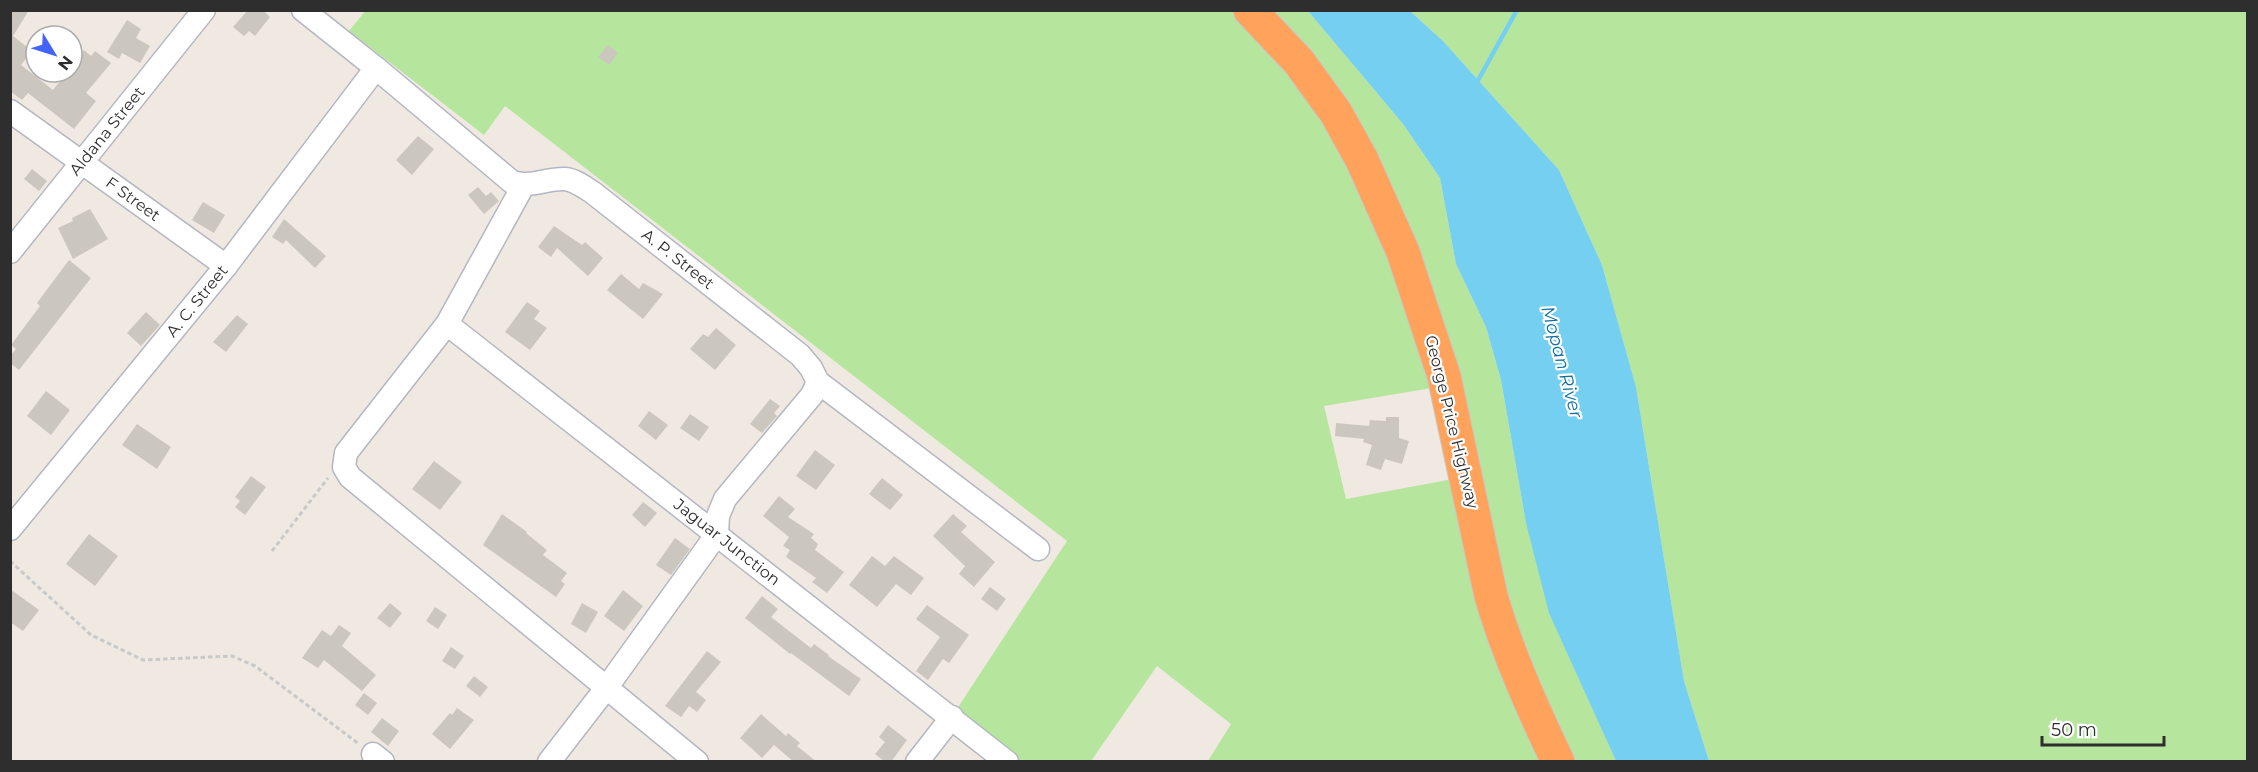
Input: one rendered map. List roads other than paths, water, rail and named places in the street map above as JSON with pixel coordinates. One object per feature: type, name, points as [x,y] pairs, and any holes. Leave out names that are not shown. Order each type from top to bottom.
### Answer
[{"type":"highway","name":"George Price Highway","points":[[1250,10],[1299,62],[1336,113],[1362,160],[1403,252],[1444,376],[1491,596],[1500,627],[1518,678],[1558,762]]},
{"type":"street","name":"Aldana Street","points":[[10,252],[204,10]]},
{"type":"street","points":[[303,10],[376,68],[502,175],[523,186],[447,324],[346,453],[345,467],[350,477],[697,762]]},
{"type":"street","name":"A. C. Street","points":[[10,529],[226,266],[376,68]]},
{"type":"street","name":"F Street","points":[[10,111],[226,266]]},
{"type":"street","name":"A. P. Street","points":[[523,186],[565,179],[578,183],[592,192],[800,355],[811,368],[818,382],[1038,549]]},
{"type":"street","name":"Jaguar Junction","points":[[447,324],[1007,762]]},
{"type":"street","points":[[549,762],[607,687],[717,534],[718,516],[725,499],[812,395],[818,382]]},
{"type":"street","points":[[917,762],[952,717]]},
{"type":"water","name":"Mopan River","points":[[1308,11],[1410,11],[1443,41],[1559,170],[1602,265],[1636,387],[1684,681],[1709,761],[1616,761],[1549,613],[1526,523],[1501,380],[1486,327],[1456,264],[1440,178],[1403,124]]},
{"type":"waterway","points":[[1476,84],[1517,10]]}]
